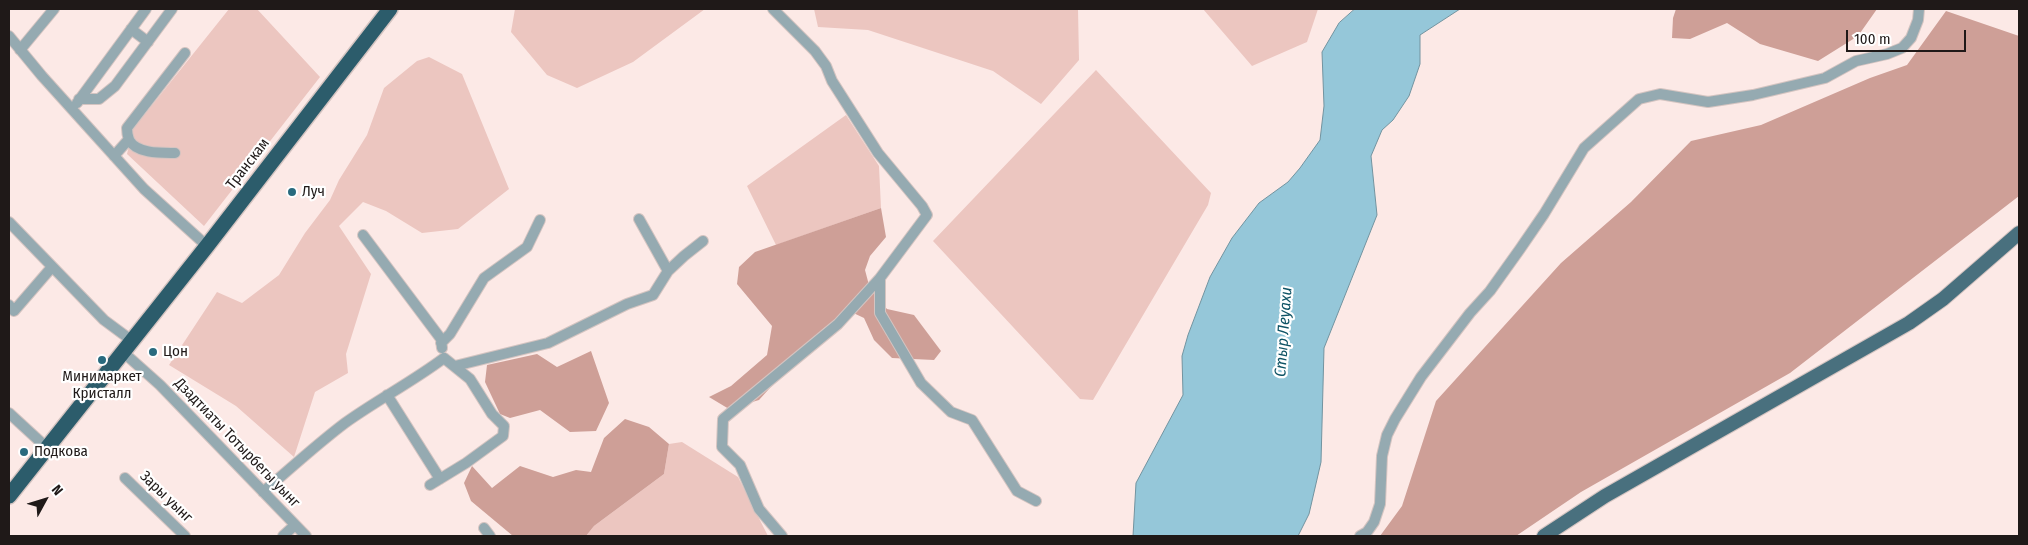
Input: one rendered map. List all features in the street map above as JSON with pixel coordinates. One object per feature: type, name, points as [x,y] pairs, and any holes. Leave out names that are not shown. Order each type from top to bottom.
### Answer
[{"type":"highway","name":"Транскам","points":[[9,496],[207,246],[390,9]]},
{"type":"main road","points":[[1544,536],[1605,496],[1909,323],[1943,299],[2019,233]]},
{"type":"street","points":[[20,50],[54,9]]},
{"type":"street","points":[[72,109],[146,9]]},
{"type":"street","points":[[79,100],[99,99],[110,90],[172,9]]},
{"type":"street","points":[[774,9],[815,51],[878,153],[922,206],[927,215],[880,278],[838,324],[724,419],[722,447],[740,465],[759,509],[782,536]]},
{"type":"street","points":[[1360,536],[1367,532],[1374,522],[1380,504],[1382,456],[1387,435],[1395,419],[1421,377],[1470,313],[1490,291],[1520,249],[1544,214],[1584,148],[1639,99],[1660,94],[1708,102],[1753,95],[1825,78],[1856,61],[1887,54],[1902,48],[1911,38],[1918,20],[1919,9]]},
{"type":"street","points":[[131,29],[148,42]]},
{"type":"street","points":[[9,36],[144,189],[207,246]]},
{"type":"street","points":[[175,153],[156,153],[136,146],[129,140],[127,128],[185,53]]},
{"type":"street","points":[[114,156],[129,140]]},
{"type":"street","points":[[639,219],[668,272]]},
{"type":"street","points":[[441,343],[450,334],[484,278],[527,247],[540,220]]},
{"type":"street","name":"Дзадтиаты Тотырбегы уынг","points":[[9,222],[104,320],[160,385],[306,536]]},
{"type":"street","points":[[363,235],[441,339],[444,358],[470,379],[492,414],[504,426],[503,436],[466,463],[430,485]]},
{"type":"street","points":[[454,366],[548,343],[627,304],[653,295],[668,272],[703,241]]},
{"type":"street","points":[[9,306],[14,311],[52,267]]},
{"type":"street","points":[[880,278],[880,313],[922,383],[950,412],[972,420],[1017,491],[1036,501]]},
{"type":"street","points":[[264,492],[344,424],[387,395],[423,374],[444,358]]},
{"type":"street","points":[[387,395],[440,479]]},
{"type":"street","points":[[9,413],[46,447]]},
{"type":"street","name":"Зары уынг","points":[[126,478],[185,536]]},
{"type":"street","points":[[283,536],[295,525]]},
{"type":"shaded area","points":[[229,9],[257,9],[320,77],[204,226],[127,154],[133,129]]},
{"type":"shaded area","points":[[515,9],[705,9],[633,62],[577,88],[547,75],[511,32]]},
{"type":"shaded area","points":[[814,9],[1078,9],[1079,60],[1041,104],[993,71],[868,30],[818,27]]},
{"type":"shaded area","points":[[1203,9],[1318,9],[1307,42],[1252,66]]},
{"type":"shaded area","points":[[1676,9],[1877,9],[1858,36],[1818,61],[1760,44],[1727,23],[1690,39],[1672,38],[1673,18]]},
{"type":"shaded area","points":[[1946,11],[2019,36],[2019,196],[1790,373],[1581,492],[1516,536],[1380,536],[1402,506],[1436,401],[1561,263],[1631,202],[1691,141],[1761,125],[1870,78],[1907,65]]},
{"type":"shaded area","points":[[429,57],[462,74],[509,189],[458,229],[422,233],[386,211],[363,202],[339,226],[371,274],[346,354],[348,373],[315,392],[294,457],[236,406],[169,365],[217,292],[242,303],[279,275],[305,233],[330,200],[339,180],[367,135],[384,88],[417,61]]},
{"type":"shaded area","points":[[1096,70],[1211,193],[1208,205],[1093,400],[1080,399],[933,241]]},
{"type":"shaded area","points":[[846,115],[879,166],[881,208],[776,245],[747,186]]},
{"type":"shaded area","points":[[881,208],[886,237],[870,256],[865,270],[870,289],[887,309],[914,315],[941,351],[934,360],[892,358],[874,340],[864,318],[847,310],[822,330],[759,400],[729,409],[709,397],[731,386],[767,355],[772,326],[737,284],[739,267],[755,252]]},
{"type":"shaded area","points":[[591,351],[609,403],[596,431],[570,432],[540,410],[510,418],[500,414],[485,382],[487,365],[537,354],[557,367]]},
{"type":"shaded area","points":[[625,419],[649,427],[669,444],[664,474],[594,526],[586,536],[513,536],[471,501],[464,483],[472,466],[492,488],[520,466],[553,477],[576,470],[591,472],[604,438]]},
{"type":"shaded area","points":[[682,442],[738,477],[768,536],[586,536],[594,526],[664,474],[669,444]]},
{"type":"water","name":"Стыр Леуахи","points":[[1355,9],[1460,9],[1420,35],[1420,64],[1409,96],[1393,120],[1382,130],[1371,156],[1377,215],[1324,348],[1321,462],[1309,514],[1298,536],[1133,536],[1136,483],[1183,395],[1182,356],[1210,277],[1232,238],[1259,203],[1288,182],[1320,140],[1324,106],[1322,52],[1339,23]]},
{"type":"place","name":"Луч","points":[[292,192]]},
{"type":"place","name":"Цон","points":[[153,352]]},
{"type":"place","name":"Минимаркет Кристалл","points":[[102,360]]},
{"type":"place","name":"Подкова","points":[[24,452]]}]
